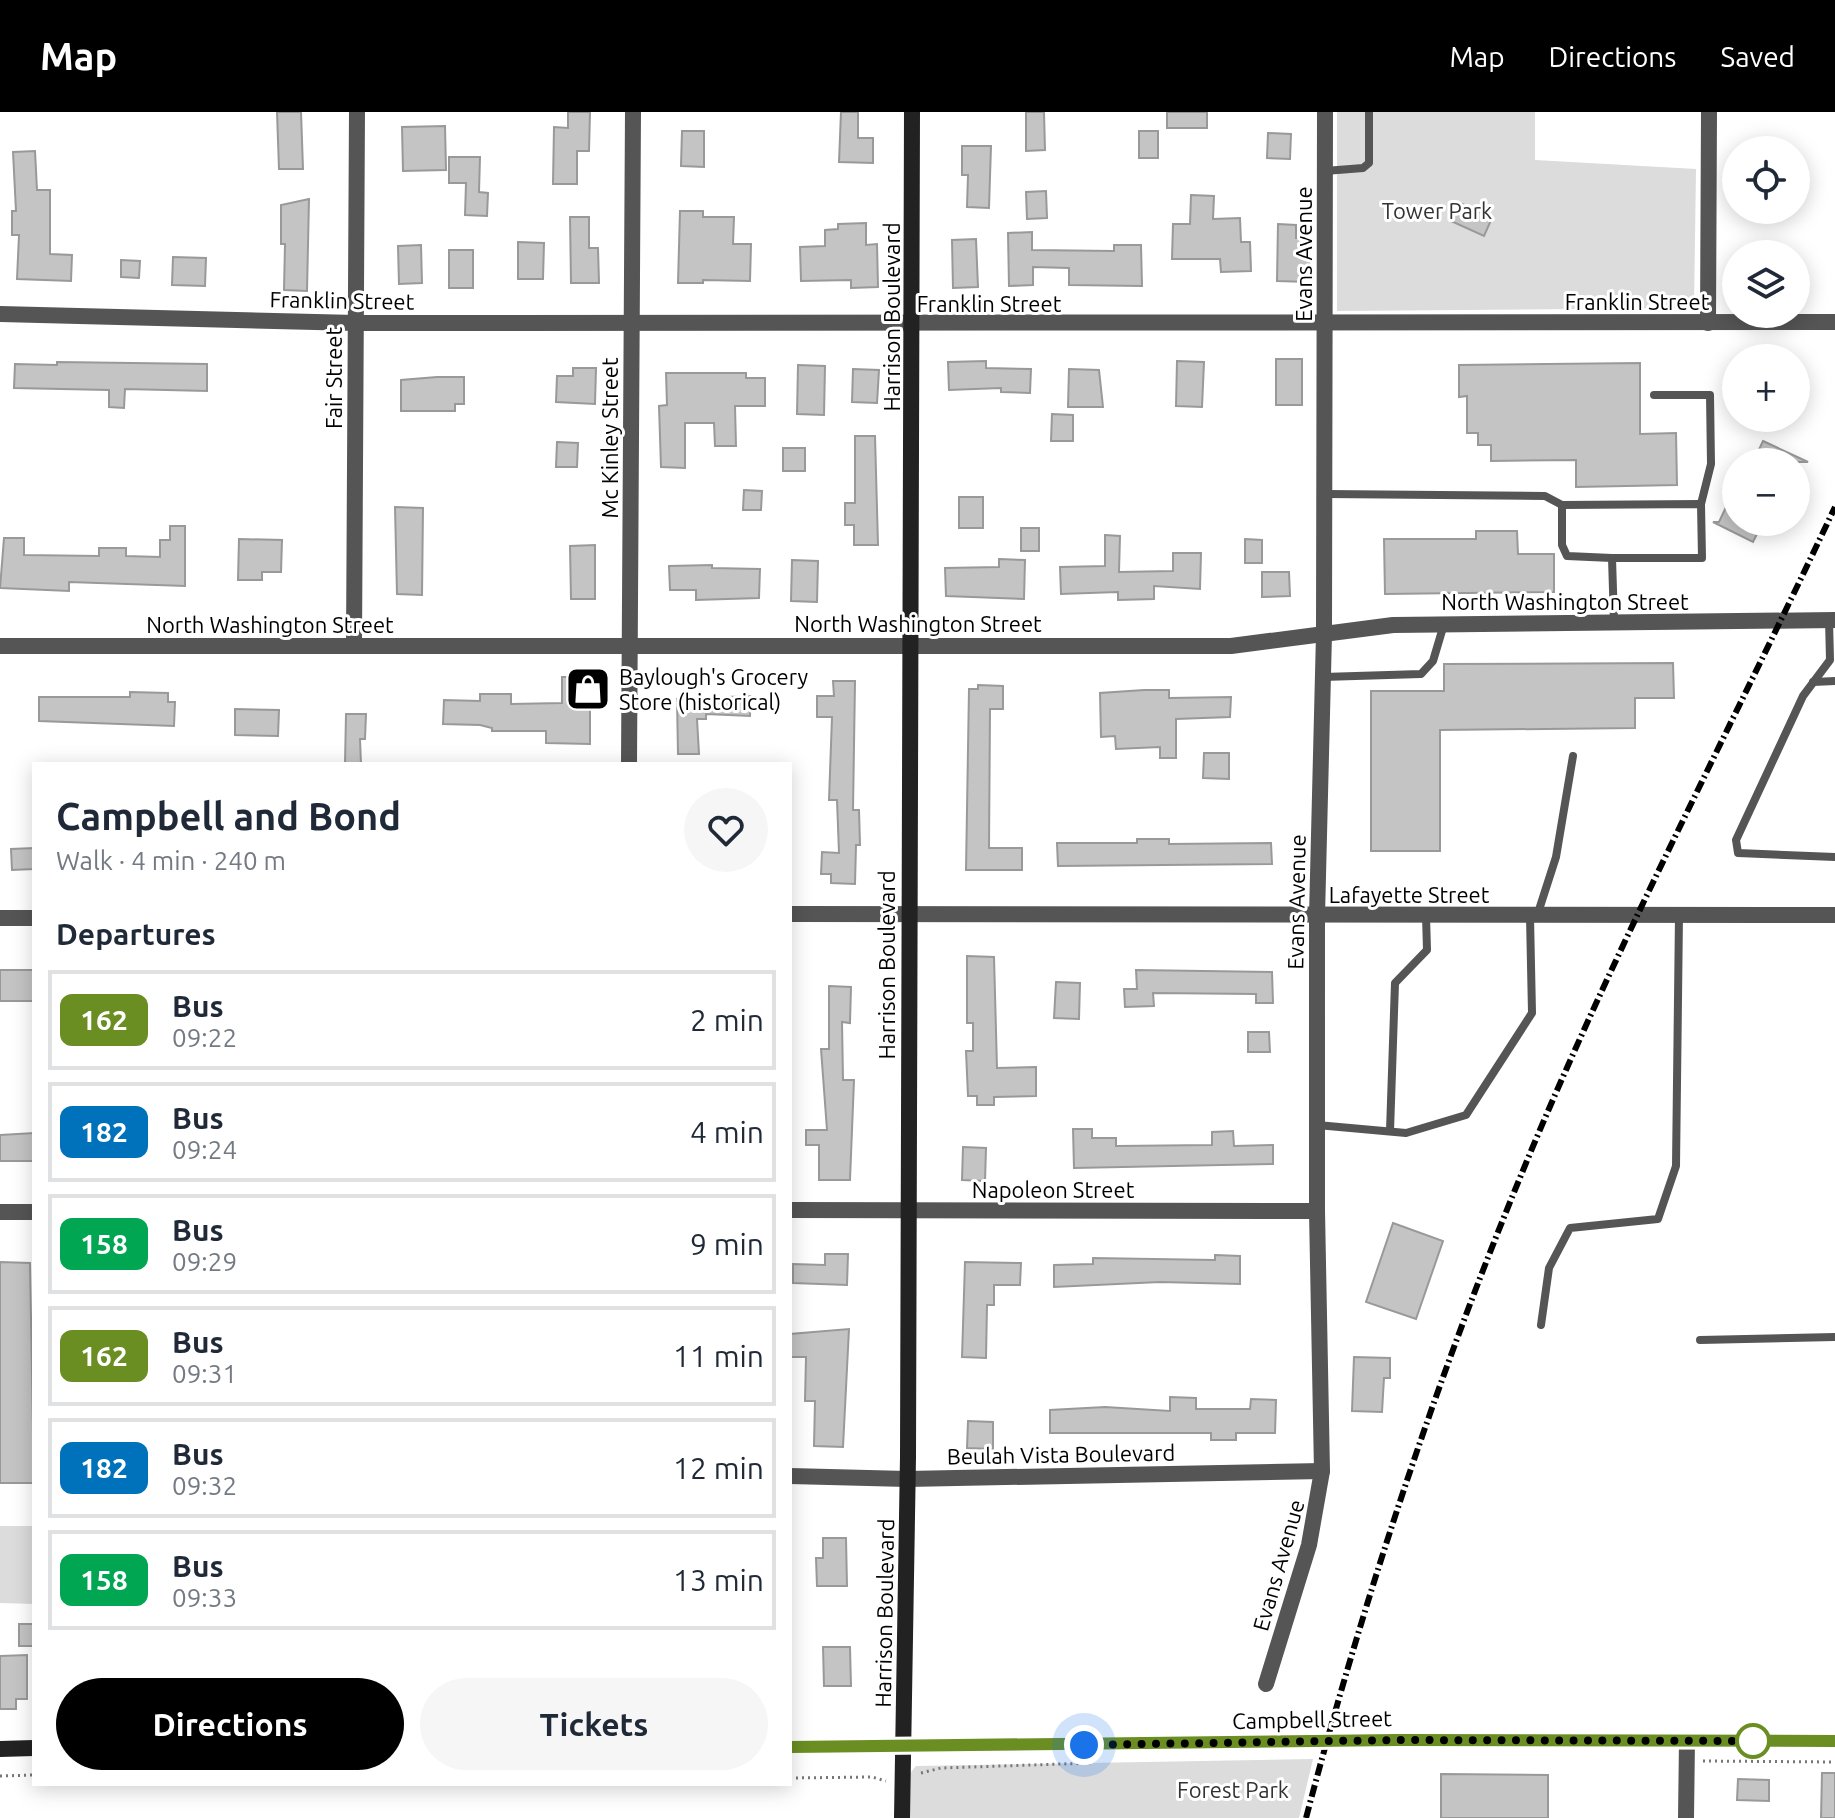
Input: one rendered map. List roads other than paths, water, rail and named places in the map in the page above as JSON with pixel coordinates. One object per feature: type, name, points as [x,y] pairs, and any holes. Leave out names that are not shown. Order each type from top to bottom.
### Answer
[{"type":"street","name":"Fair Street","points":[[354,645],[357,112]]},
{"type":"street","name":"Mc Kinley Street","points":[[629,762],[633,112]]},
{"type":"street","name":"Harrison Boulevard","points":[[902,1818],[914,325],[912,112]]},
{"type":"street","name":"Evans Avenue","points":[[1266,1684],[1309,1545],[1322,1471],[1317,1211],[1317,916],[1324,634],[1325,112]]},
{"type":"street","points":[[1708,323],[1709,112]]},
{"type":"street","name":"Franklin Street","points":[[0,314],[356,323],[1325,325],[1835,322]]},
{"type":"street","name":"North Washington Street","points":[[0,646],[1231,646],[1393,625],[1832,620]]},
{"type":"street","name":"Lafayette Street","points":[[792,914],[1835,915]]},
{"type":"street","points":[[0,918],[32,918]]},
{"type":"street","name":"Napoleon Street","points":[[792,1210],[1317,1211]]},
{"type":"street","points":[[0,1212],[32,1212]]},
{"type":"street","name":"Beulah Vista Boulevard","points":[[793,1479],[1322,1471]]},
{"type":"street","name":"Campbell Street","points":[[792,1747],[1398,1740],[1835,1741]]},
{"type":"street","points":[[1686,1818],[1687,1741]]},
{"type":"street","points":[[0,1749],[32,1748]]},
{"type":"lane","points":[[1325,171],[1363,168],[1369,163],[1369,112]]},
{"type":"lane","points":[[1562,505],[1562,545],[1567,556],[1702,558],[1701,504],[1711,464],[1710,395],[1654,395]]},
{"type":"lane","points":[[1324,494],[1545,496],[1562,505],[1701,504]]},
{"type":"lane","points":[[1612,558],[1614,623]]},
{"type":"lane","points":[[1832,620],[1830,660],[1803,696],[1736,840],[1738,853],[1835,857]]},
{"type":"lane","points":[[1323,677],[1421,674],[1433,661],[1444,624]]},
{"type":"lane","points":[[1813,682],[1835,681]]},
{"type":"lane","points":[[1317,1125],[1406,1133],[1466,1115],[1532,1013],[1533,917],[1556,857],[1573,756]]},
{"type":"lane","points":[[1541,1325],[1549,1268],[1570,1228],[1658,1219],[1676,1166],[1679,914]]},
{"type":"lane","points":[[1390,1131],[1395,983],[1427,950],[1426,916]]},
{"type":"lane","points":[[1700,1340],[1835,1337]]},
{"type":"railway","points":[[1306,1818],[1384,1551],[1443,1376],[1509,1203],[1614,964],[1835,507]]},
{"type":"place","name":"Baylough's Grocery Store (historical)","points":[[588,689]]},
{"type":"park label","name":"Tower Park","points":[[1437,210]]},
{"type":"park label","name":"Forest Park","points":[[1233,1789]]}]
